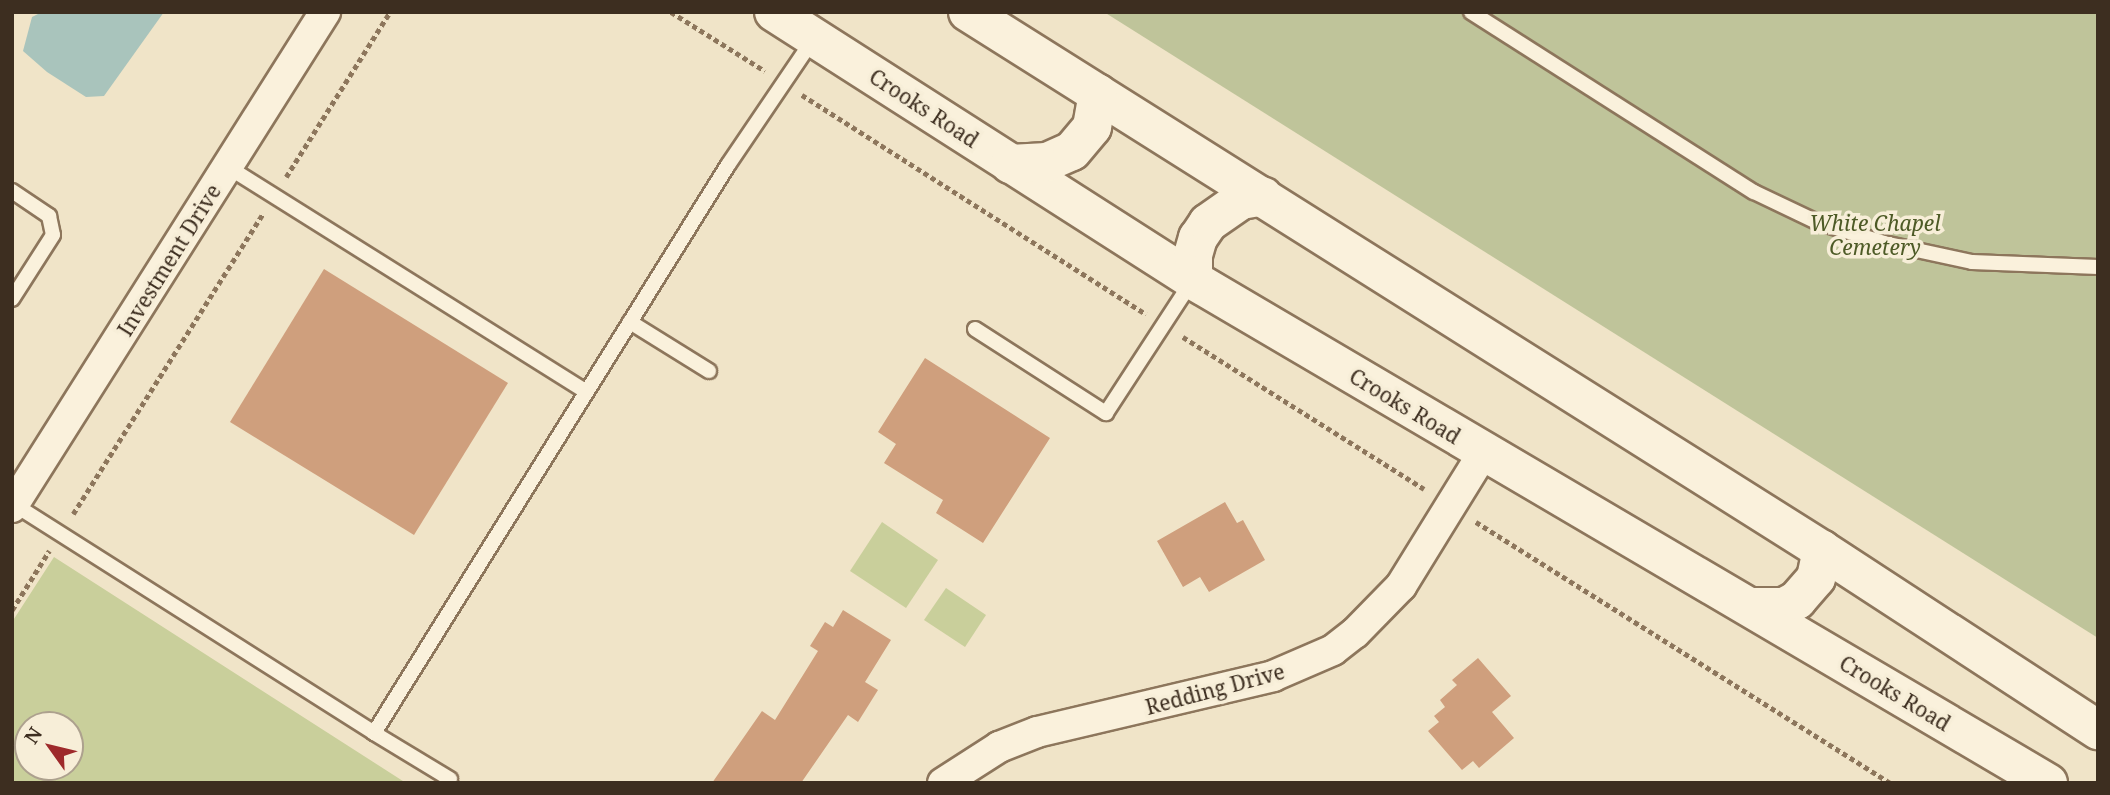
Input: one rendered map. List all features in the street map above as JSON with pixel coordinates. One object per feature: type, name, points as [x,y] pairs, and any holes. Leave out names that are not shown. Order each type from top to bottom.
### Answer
[{"type":"main road","name":"Crooks Road","points":[[774,12],[1193,279],[1483,453],[1751,607],[2048,783]]},
{"type":"main road","points":[[968,12],[1822,550],[2098,730]]},
{"type":"main road","points":[[1010,164],[1047,162],[1072,152],[1092,127],[1098,94]]},
{"type":"main road","points":[[1193,279],[1193,255],[1198,238],[1208,223],[1241,200],[1263,197]]},
{"type":"main road","points":[[1751,607],[1784,607],[1803,595],[1816,578],[1822,550]]},
{"type":"street","name":"Investment Drive","points":[[13,505],[325,12]]},
{"type":"street","name":"Redding Drive","points":[[943,783],[999,747],[1037,732],[1273,677],[1333,650],[1355,633],[1401,586],[1483,453]]},
{"type":"lane","points":[[1471,12],[1754,192],[1817,222],[1884,243],[1972,262],[2098,267]]},
{"type":"lane","points":[[374,733],[728,165],[786,84],[815,37]]},
{"type":"lane","points":[[228,167],[586,392]]},
{"type":"lane","points":[[12,191],[50,216],[53,234],[12,299]]},
{"type":"lane","points":[[975,330],[1106,413],[1193,279]]},
{"type":"lane","points":[[630,322],[709,371]]},
{"type":"lane","points":[[13,505],[450,779]]},
{"type":"path","points":[[287,176],[390,12]]},
{"type":"path","points":[[671,12],[1147,315]]},
{"type":"path","points":[[68,521],[259,220]]},
{"type":"path","points":[[1177,333],[1431,494]]},
{"type":"path","points":[[1470,518],[1890,783]]},
{"type":"path","points":[[12,610],[47,555]]},
{"type":"green space","name":"White Chapel Cemetery","points":[[1104,12],[2098,12],[2098,638],[1828,468]]},
{"type":"green space","points":[[882,522],[938,560],[906,608],[850,571]]},
{"type":"green space","points":[[54,557],[406,783],[12,783],[12,622]]},
{"type":"green space","points":[[946,588],[986,615],[965,647],[924,620]]},
{"type":"water","points":[[42,12],[164,12],[104,96],[86,97],[47,72],[23,51],[32,17]]},
{"type":"building","points":[[324,269],[508,383],[414,535],[230,422]]},
{"type":"building","points":[[925,358],[1050,438],[983,543],[936,513],[943,500],[884,463],[896,444],[878,432]]},
{"type":"building","points":[[1225,502],[1237,523],[1243,520],[1265,560],[1209,592],[1200,577],[1183,587],[1157,541]]},
{"type":"building","points":[[843,610],[891,640],[865,682],[878,690],[858,722],[848,715],[801,783],[712,783],[762,711],[775,720],[818,651],[810,646],[825,622],[833,627]]},
{"type":"building","points":[[1478,658],[1511,696],[1492,712],[1514,738],[1479,768],[1473,761],[1462,770],[1428,731],[1439,722],[1434,716],[1445,707],[1440,700],[1457,685],[1452,680]]}]
